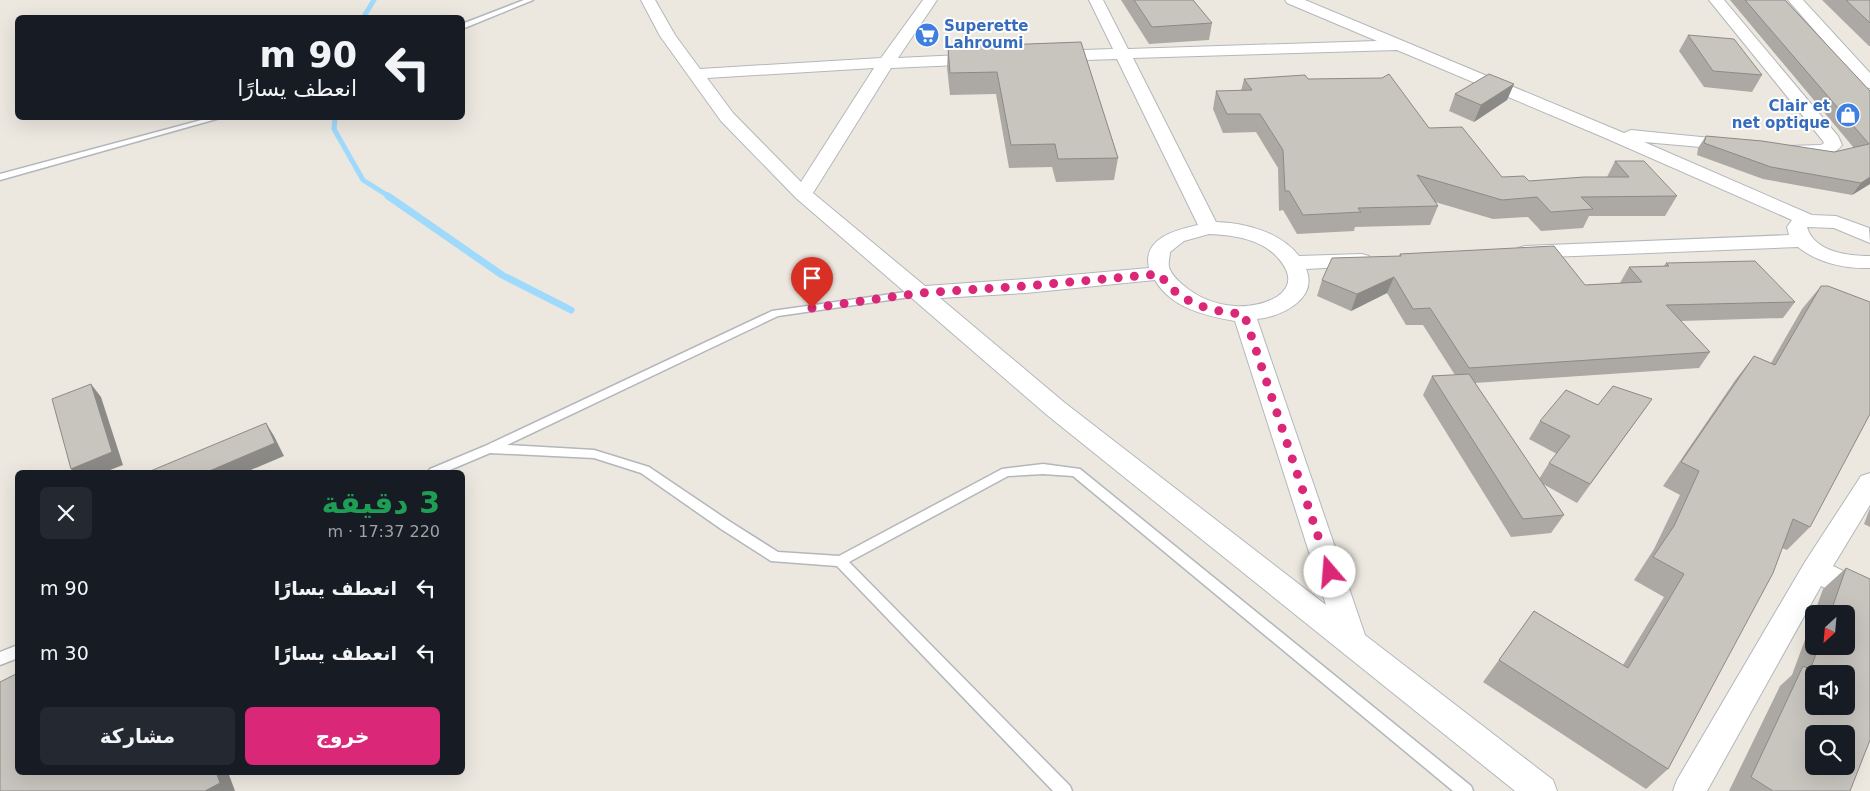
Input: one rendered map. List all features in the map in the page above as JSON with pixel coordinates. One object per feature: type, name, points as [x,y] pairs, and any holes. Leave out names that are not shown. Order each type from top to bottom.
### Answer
[{"type":"street","points":[[648,0],[668,36],[727,116],[803,194],[1056,409],[1541,791]]},
{"type":"street","points":[[803,194],[886,62],[930,0]]},
{"type":"street","points":[[1096,0],[1209,228]]},
{"type":"street","points":[[1292,0],[1610,133],[1808,220],[1833,221],[1867,232]]},
{"type":"street","points":[[1716,0],[1832,140],[1833,145],[1825,151],[1819,152],[1781,149]]},
{"type":"street","points":[[1795,0],[1870,83]]},
{"type":"street","points":[[1034,57],[1400,45]]},
{"type":"street","points":[[697,74],[886,62],[994,59]]},
{"type":"street","points":[[1610,133],[1752,146]]},
{"type":"street","points":[[1808,220],[1796,227],[1797,234],[1802,241],[1812,248],[1837,259],[1851,262],[1870,262]]},
{"type":"street","points":[[1209,228],[1238,230],[1265,240],[1282,250],[1294,263],[1298,281],[1296,290],[1291,297],[1271,309],[1244,314],[1228,313],[1198,305],[1174,291],[1160,274],[1157,262],[1160,251],[1167,242],[1178,235],[1192,230],[1209,228]]},
{"type":"street","points":[[1508,252],[1802,241]]},
{"type":"street","points":[[1294,263],[1382,259]]},
{"type":"street","points":[[920,293],[1160,274]]},
{"type":"street","points":[[1244,314],[1354,645]]},
{"type":"street","points":[[1688,791],[1815,570],[1870,483]]},
{"type":"street","points":[[1815,570],[1870,597]]},
{"type":"lane","points":[[465,26],[530,0]]},
{"type":"lane","points":[[0,177],[209,120]]},
{"type":"lane","points":[[439,470],[489,449],[776,313],[920,293]]},
{"type":"lane","points":[[489,449],[594,454],[628,464],[645,470],[725,525],[776,557],[840,561],[1006,472],[1043,469],[1076,472],[1465,791]]},
{"type":"lane","points":[[840,561],[1064,791]]},
{"type":"lane","points":[[0,659],[15,652]]},
{"type":"building","points":[[1134,0],[1193,0],[1212,23],[1152,27]]},
{"type":"building","points":[[1745,0],[1785,0],[1870,91],[1870,177],[1861,183],[1771,167],[1704,143],[1706,136],[1762,141],[1834,152],[1869,144]]},
{"type":"building","points":[[1846,0],[1870,0],[1870,23]]},
{"type":"building","points":[[1688,35],[1734,39],[1762,75],[1713,71]]},
{"type":"building","points":[[1081,42],[1118,158],[1058,159],[1055,144],[1011,145],[997,72],[950,73],[948,47]]},
{"type":"building","points":[[1389,74],[1429,128],[1462,127],[1502,177],[1524,176],[1529,181],[1584,177],[1629,177],[1615,161],[1644,161],[1677,196],[1581,197],[1593,209],[1551,212],[1537,197],[1502,200],[1417,175],[1438,206],[1358,208],[1361,212],[1303,215],[1289,191],[1285,191],[1283,150],[1260,114],[1227,114],[1216,91],[1252,90],[1244,79],[1305,75],[1308,79],[1382,78]]},
{"type":"building","points":[[1489,74],[1514,84],[1481,105],[1455,94]]},
{"type":"building","points":[[1554,246],[1585,285],[1642,282],[1629,267],[1669,266],[1666,263],[1755,261],[1795,302],[1666,305],[1710,352],[1469,368],[1430,308],[1413,309],[1394,277],[1357,294],[1322,280],[1332,258],[1401,256],[1400,254]]},
{"type":"building","points":[[1821,286],[1828,286],[1870,302],[1870,414],[1810,527],[1793,519],[1773,573],[1668,769],[1499,660],[1534,611],[1628,668],[1684,574],[1653,557],[1674,526],[1699,471],[1681,462],[1754,356],[1775,365]]},
{"type":"building","points":[[1469,374],[1564,515],[1523,519],[1432,376]]},
{"type":"building","points":[[91,384],[112,452],[71,469],[52,399]]},
{"type":"building","points":[[1613,386],[1652,399],[1590,484],[1549,463],[1570,436],[1540,421],[1566,390],[1598,405]]},
{"type":"building","points":[[266,423],[275,443],[212,470],[153,470]]},
{"type":"building","points":[[1846,568],[1870,579],[1870,740],[1850,791],[1773,791],[1751,777],[1803,666],[1805,667],[1805,715],[1855,715],[1855,665],[1812,665],[1816,655],[1855,655],[1855,605],[1833,605]]},
{"type":"building","points":[[15,674],[15,775],[217,775],[220,783],[205,791],[0,791],[0,682]]},
{"type":"waterway","points":[[365,15],[374,0]]},
{"type":"waterway","points":[[335,120],[334,129],[363,180],[390,197]]},
{"type":"waterway","points":[[388,196],[502,275],[571,310]]},
{"type":"place","name":"Superette Lahroumi","points":[[927,35]]},
{"type":"place","name":"Clair et net optique","points":[[1848,115]]},
{"type":"route","points":[[812,308],[920,293],[1160,274],[1174,291],[1198,305],[1228,313],[1244,314],[1330,572]]}]
